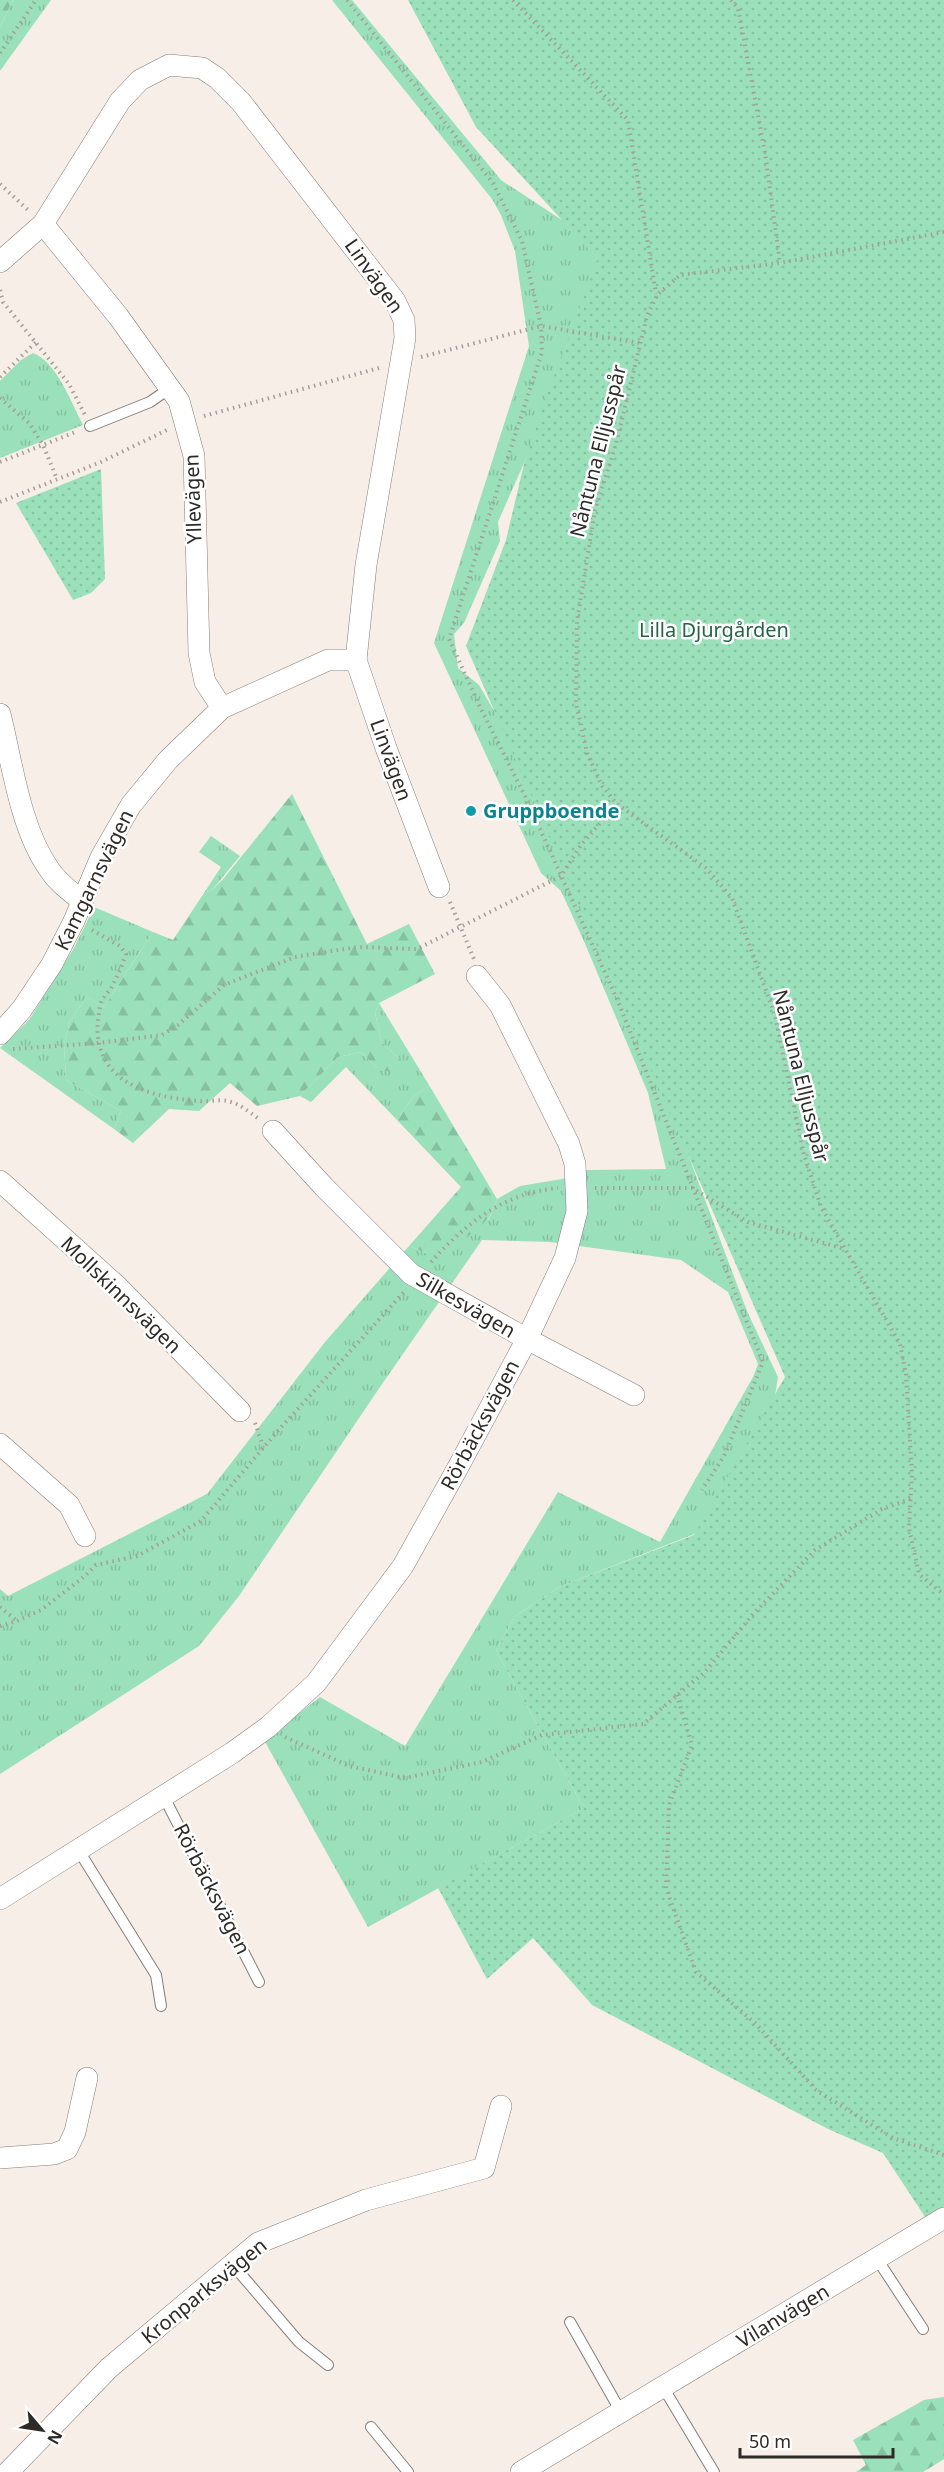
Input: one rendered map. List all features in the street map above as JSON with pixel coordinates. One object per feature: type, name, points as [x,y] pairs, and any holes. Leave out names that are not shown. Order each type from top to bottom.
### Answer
[{"type":"street","name":"Linvägen","points":[[0,262],[44,224],[129,89],[151,73],[169,65],[202,68],[217,78],[241,102],[395,301],[404,320],[402,362],[366,565],[356,660],[386,748],[439,887]]},
{"type":"street","name":"Yllevägen","points":[[44,224],[118,316],[170,388],[182,410],[194,456],[199,653],[205,682],[222,708]]},
{"type":"street","name":"Kamgarnsvägen","points":[[5,1041],[22,1009],[52,964],[101,857],[131,805],[168,760],[222,708],[328,660],[356,660]]},
{"type":"street","points":[[0,714],[24,811],[40,854],[78,911]]},
{"type":"street","name":"Rörbäcksvägen","points":[[0,1899],[164,1797],[268,1727],[316,1683],[403,1566],[527,1339],[570,1242],[577,1211],[575,1164],[569,1144],[500,1005],[477,976]]},
{"type":"street","name":"Silkesvägen","points":[[273,1131],[324,1187],[417,1278],[634,1395]]},
{"type":"street","name":"Mollskinnsvägen","points":[[0,1181],[117,1286],[240,1411]]},
{"type":"street","points":[[0,1444],[69,1505],[85,1536]]},
{"type":"street","points":[[0,2158],[54,2154],[67,2149],[75,2132],[87,2078]]},
{"type":"street","name":"Kronparksvägen","points":[[8,2472],[109,2368],[258,2243],[366,2200],[483,2169],[501,2106]]},
{"type":"street","name":"Vilanvägen","points":[[520,2472],[944,2218]]},
{"type":"lane","points":[[90,426],[150,402],[170,388]]},
{"type":"lane","name":"Rörbäcksvägen","points":[[164,1797],[260,1982]]},
{"type":"lane","points":[[79,1851],[156,1975],[161,2006]]},
{"type":"lane","points":[[877,2259],[923,2329]]},
{"type":"lane","points":[[232,2265],[299,2342],[328,2365]]},
{"type":"lane","points":[[570,2322],[621,2412]]},
{"type":"lane","points":[[663,2387],[714,2472]]},
{"type":"lane","points":[[371,2427],[408,2472]]},
{"type":"path","points":[[0,53],[36,0]]},
{"type":"path","points":[[347,0],[493,183],[522,241],[541,326],[542,352],[449,639],[526,798],[645,1063],[692,1188],[763,1362],[724,1456],[702,1490]]},
{"type":"path","points":[[513,0],[628,120],[657,295]]},
{"type":"path","points":[[730,0],[738,8],[765,153],[780,263]]},
{"type":"path","points":[[0,184],[44,224]]},
{"type":"path","name":"Nåntuna Elljusspår","points":[[944,232],[780,263],[680,275],[657,295],[646,316],[616,444],[595,510],[577,621],[576,703],[587,753],[602,786],[617,804],[706,868],[732,898],[775,1015],[804,1155],[821,1207],[900,1344],[906,1374],[912,1474],[909,1528],[919,1574],[944,1595]]},
{"type":"path","points":[[0,290],[3,302],[69,384],[90,426],[0,462]]},
{"type":"path","points":[[402,362],[541,326],[640,344]]},
{"type":"path","points":[[0,377],[36,342]]},
{"type":"path","points":[[0,398],[29,423],[43,445],[57,479]]},
{"type":"path","points":[[5,1041],[98,1043],[162,1035],[178,1025],[224,985],[295,957],[357,947],[417,949],[561,876],[581,845],[617,804]]},
{"type":"path","points":[[439,887],[449,898],[462,926],[473,954],[477,976]]},
{"type":"path","points":[[78,911],[120,946],[126,954],[110,988],[101,1001],[98,1043],[105,1063],[116,1075],[138,1088],[168,1097],[227,1101],[243,1107],[273,1131]]},
{"type":"path","points":[[0,1626],[41,1610],[96,1565],[137,1556],[201,1521],[275,1434],[466,1226],[484,1213],[531,1192],[577,1188],[692,1188],[748,1222],[845,1249]]},
{"type":"path","points":[[268,1727],[304,1747],[349,1766],[405,1778],[482,1762],[542,1735],[643,1724],[705,1672],[754,1613],[815,1550],[882,1509],[911,1499]]},
{"type":"path","points":[[0,1607],[17,1621]]},
{"type":"path","points":[[677,1695],[692,1745],[669,1805],[666,1888],[696,1972],[756,2024],[816,2090],[893,2138],[944,2155]]},
{"type":"green space","points":[[0,0],[13,0],[0,27]]},
{"type":"green space","points":[[13,0],[51,0],[0,71],[0,27]]},
{"type":"green space","points":[[332,0],[352,0],[501,180],[603,247],[608,273],[498,522],[500,541],[464,623],[454,634],[458,668],[479,685],[569,839],[747,1311],[778,1377],[772,1414],[702,1531],[559,1587],[514,1617],[496,1651],[584,1808],[368,1927],[264,1740],[320,1697],[405,1746],[558,1492],[660,1542],[753,1377],[758,1364],[728,1292],[681,1260],[550,1242],[482,1240],[239,1596],[199,1646],[0,1774],[0,1589],[8,1596],[207,1494],[325,1342],[409,1246],[426,1253],[489,1219],[497,1199],[520,1186],[562,1179],[587,1170],[666,1169],[648,1093],[583,939],[561,891],[541,873],[434,643],[529,346],[515,251],[492,199]]},
{"type":"green space","name":"Lilla Djurgården","points":[[408,0],[944,0],[944,2218],[931,2226],[883,2153],[828,2129],[592,2005],[533,1938],[487,1979],[438,1888],[584,1808],[496,1651],[514,1617],[559,1587],[694,1535],[785,1377],[466,646],[506,540],[524,464],[544,403],[598,259],[476,127]]},
{"type":"green space","points":[[33,353],[49,365],[56,374],[83,425],[0,458],[0,381],[21,360]]},
{"type":"green space","points":[[101,469],[105,579],[91,593],[73,600],[16,503]]},
{"type":"green space","points":[[292,794],[367,944],[409,924],[435,974],[379,1003],[375,1013],[382,1043],[401,1060],[393,1073],[377,1068],[361,1052],[338,1057],[300,1096],[257,1106],[230,1083],[199,1111],[169,1109],[133,1143],[114,1129],[121,1111],[66,1080],[64,1044],[70,1021],[87,997],[104,1007],[153,932],[173,940],[204,893],[213,889],[224,878]]},
{"type":"green space","points":[[211,836],[240,856],[213,889],[204,893],[221,867],[199,852]]},
{"type":"green space","points":[[94,907],[153,932],[104,1007],[87,997],[70,1021],[64,1044],[66,1080],[121,1111],[114,1129],[0,1048],[29,1020],[74,948]]},
{"type":"green space","points":[[379,1003],[429,1085],[413,1097],[397,1120],[346,1067],[311,1102],[300,1096],[338,1057],[361,1052],[377,1068],[401,1060],[382,1043],[375,1013]]},
{"type":"green space","points":[[429,1085],[497,1199],[489,1218],[459,1244],[426,1253],[409,1246],[461,1187],[397,1120],[413,1097]]},
{"type":"green space","points":[[944,2397],[944,2459],[923,2472],[856,2472],[866,2465],[853,2440],[924,2400]]},
{"type":"place","name":"Gruppboende","points":[[471,811]]}]
